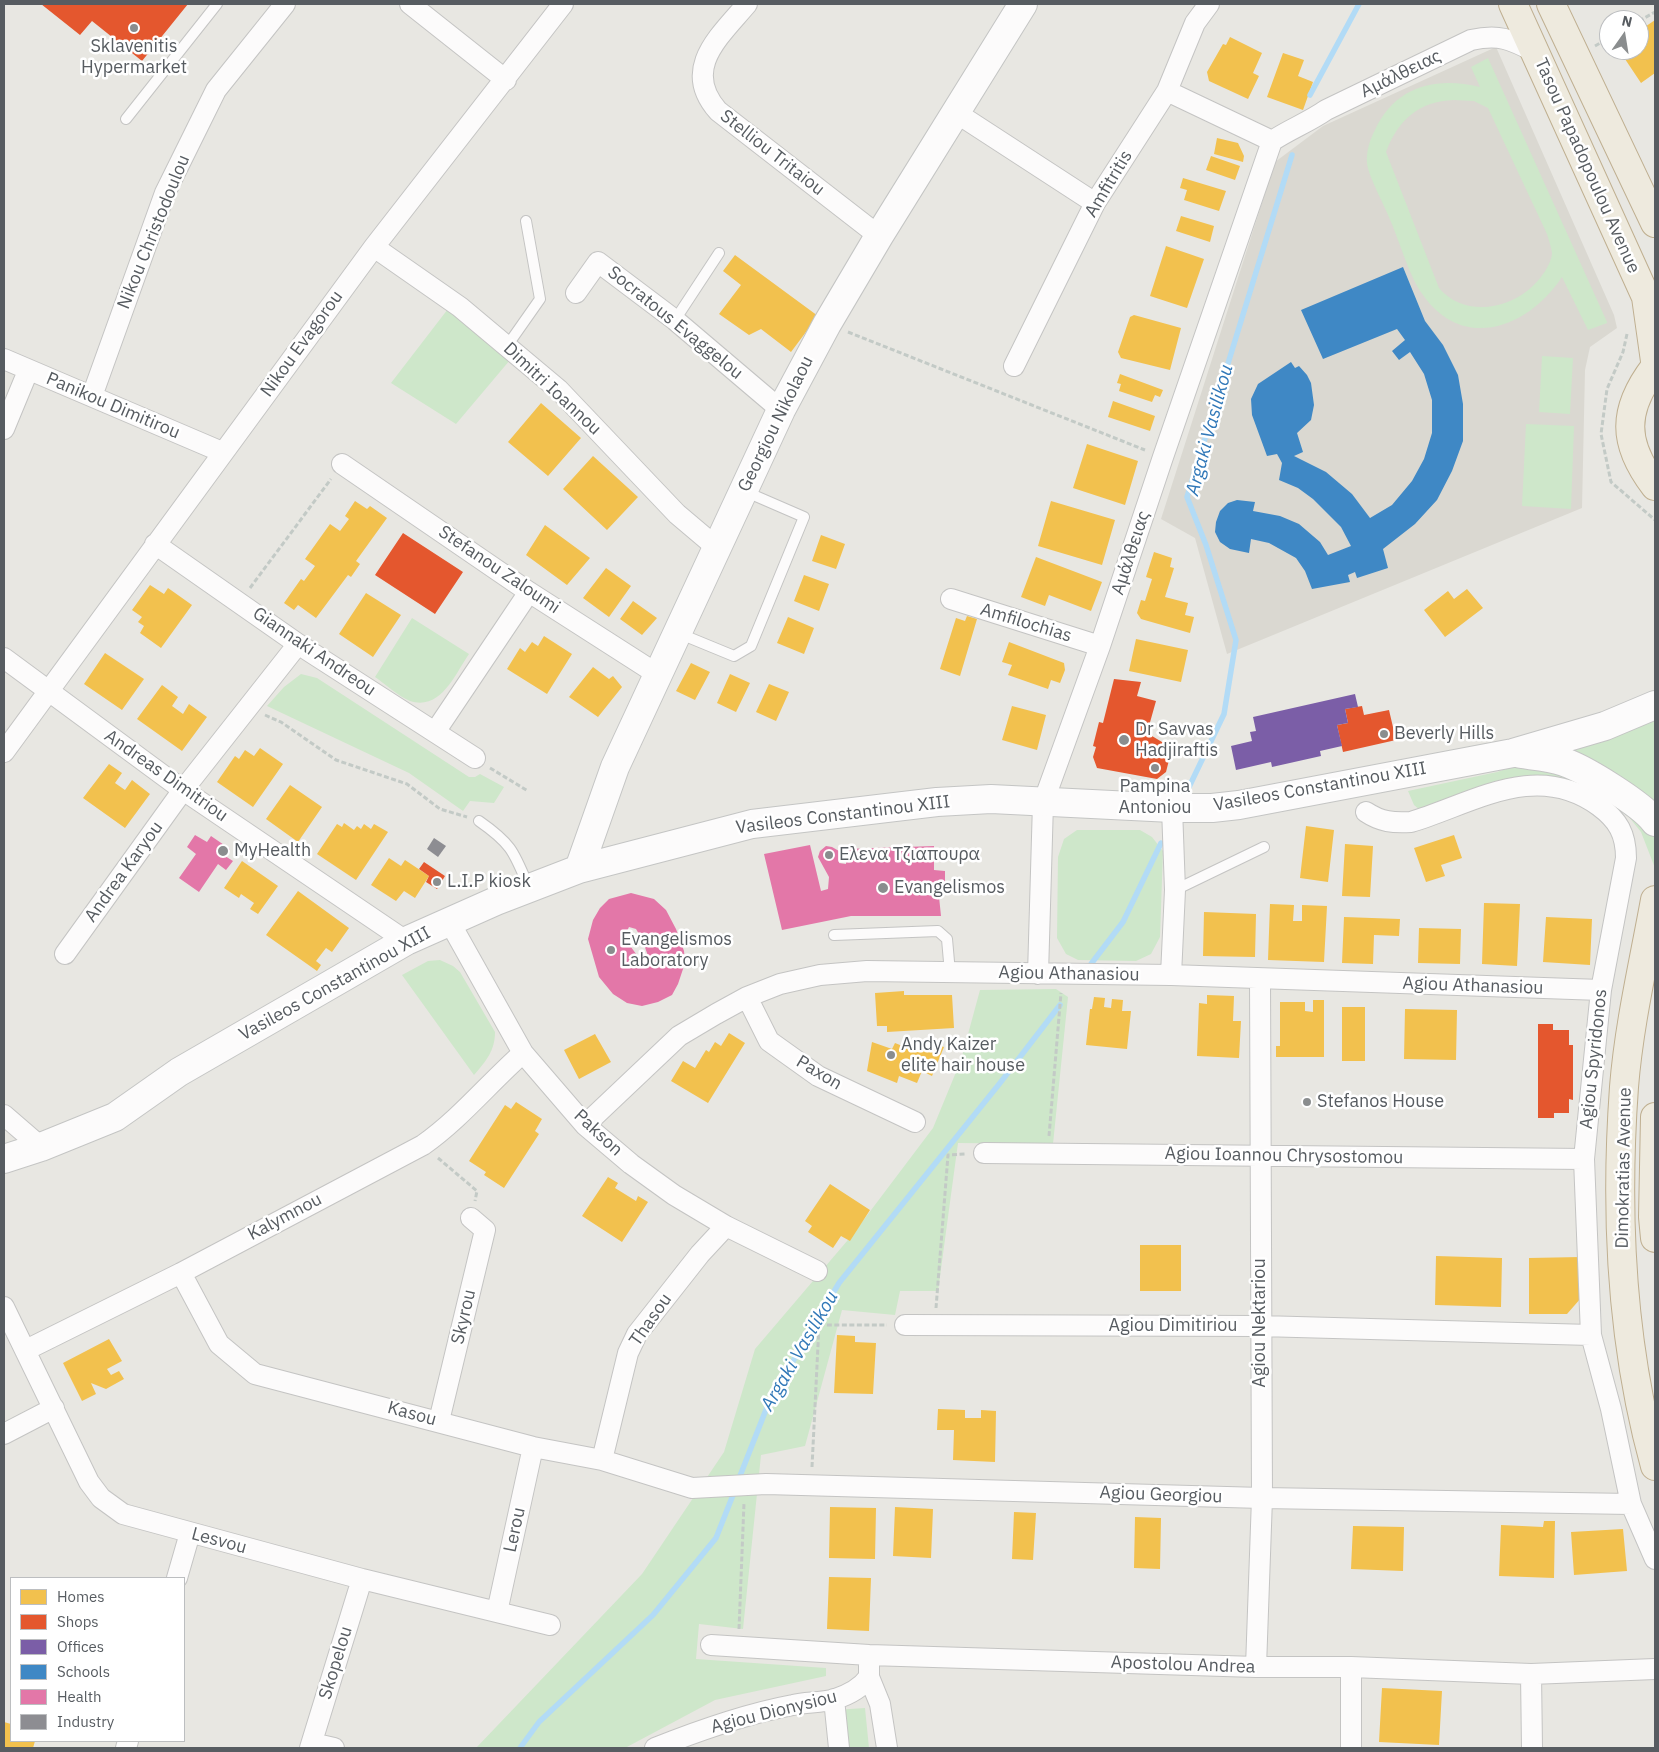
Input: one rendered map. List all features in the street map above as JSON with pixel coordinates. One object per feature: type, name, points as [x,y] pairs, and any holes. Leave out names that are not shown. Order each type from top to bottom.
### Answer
[{"type":"highway","name":"Tasou Papadopoulou Avenue","points":[[1513,4],[1646,298],[1655,361]]},
{"type":"highway","name":"Tasou Papadopoulou Avenue","points":[[1551,4],[1655,223]]},
{"type":"highway","points":[[1655,367],[1639,388],[1631,413],[1631,440],[1640,466],[1655,486]]},
{"type":"highway","name":"Dimokratias Avenue","points":[[1655,900],[1624,1085],[1620,1218],[1630,1349],[1655,1466]]},
{"type":"highway","name":"Dimokratias Avenue","points":[[1655,1117],[1653,1208],[1655,1238]]},
{"type":"street","name":"Nikou Christodoulou","points":[[92,396],[165,193],[216,90],[285,4]]},
{"type":"street","points":[[410,4],[506,80]]},
{"type":"street","name":"Nikou Evagorou","points":[[4,752],[374,247],[506,80],[563,4]]},
{"type":"street","name":"Stelliou Tritaiou","points":[[747,4],[709,49],[703,67],[703,83],[707,99],[718,111],[879,236]]},
{"type":"street","name":"Georgiou Nikolaou","points":[[579,869],[615,767],[676,632],[781,410],[827,324],[879,236],[1022,4]]},
{"type":"street","name":"Amfitritis","points":[[1014,366],[1095,203],[1167,91],[1195,23],[1209,4]]},
{"type":"street","name":"Αμάλθειας","points":[[1038,974],[1043,803],[1100,646],[1272,141],[1296,126],[1307,123],[1326,110],[1471,40],[1487,36],[1510,38],[1535,52]]},
{"type":"street","points":[[1167,91],[1272,141]]},
{"type":"street","points":[[955,112],[1095,203]]},
{"type":"street","name":"Dimitri Ioannou","points":[[374,247],[460,307],[559,390],[677,514],[716,548]]},
{"type":"street","name":"Socratous Evaggelou","points":[[576,293],[598,262],[676,320],[781,410]]},
{"type":"street","name":"Panikou Dimitirou","points":[[4,359],[28,371],[92,396],[222,452]]},
{"type":"street","points":[[4,429],[28,371]]},
{"type":"street","name":"Stefanou Zaloumi","points":[[342,464],[529,592],[657,674]]},
{"type":"street","name":"Giannaki Andreou","points":[[155,544],[298,644],[475,758]]},
{"type":"street","points":[[435,732],[529,592]]},
{"type":"street","name":"Amfilochias","points":[[951,600],[1100,646]]},
{"type":"street","name":"Andrea Karyou","points":[[65,954],[183,790],[298,644]]},
{"type":"street","name":"Andreas Dimitriou","points":[[4,658],[183,790],[406,941]]},
{"type":"street","name":"Vasileos Constantinou XIII","points":[[4,1159],[41,1147],[115,1117],[179,1072],[406,941],[579,869],[752,824],[937,802],[990,799],[1172,808],[1212,808],[1239,804],[1513,753],[1605,726],[1655,705]]},
{"type":"street","name":"Vasileos Constantinou XIII","points":[[1513,753],[1558,760],[1572,765],[1644,811],[1655,822]]},
{"type":"street","name":"Agiou Spyridonos","points":[[1366,812],[1379,820],[1397,823],[1411,822],[1510,787],[1530,784],[1568,790],[1585,796],[1615,820],[1622,830],[1626,842],[1626,858],[1601,990],[1584,1159],[1591,1335],[1611,1410],[1631,1504],[1655,1559]]},
{"type":"street","points":[[1171,975],[1175,890],[1172,808]]},
{"type":"street","name":"Pakson","points":[[450,922],[523,1054],[585,1125],[631,1164],[674,1195],[726,1226],[817,1271]]},
{"type":"street","name":"Agiou Athanasiou","points":[[585,1125],[679,1036],[747,997],[780,984],[820,975],[867,971],[1171,975],[1601,990]]},
{"type":"street","name":"Agiou Nektariou","points":[[1256,1668],[1262,1498],[1259,1155],[1260,979]]},
{"type":"street","name":"Paxon","points":[[747,997],[769,1041],[818,1076],[915,1122]]},
{"type":"street","name":"Kalymnou","points":[[26,1350],[181,1273],[423,1144],[448,1126],[493,1079],[523,1054]]},
{"type":"street","points":[[4,1115],[41,1147]]},
{"type":"street","name":"Agiou Ioannou Chrysostomou","points":[[984,1154],[1584,1159]]},
{"type":"street","name":"Skyrou","points":[[439,1421],[484,1230],[471,1218]]},
{"type":"street","name":"Thasou","points":[[602,1460],[628,1353],[637,1334],[700,1254],[726,1226]]},
{"type":"street","name":"Kasou","points":[[181,1273],[219,1344],[255,1374],[533,1447],[602,1460],[692,1488]]},
{"type":"street","name":"Lesvou","points":[[4,1307],[89,1482],[101,1498],[122,1514],[362,1579],[550,1625]]},
{"type":"street","name":"Agiou Dimitiriou","points":[[905,1325],[1260,1326],[1591,1335]]},
{"type":"street","points":[[4,1434],[54,1408]]},
{"type":"street","name":"Lerou","points":[[498,1612],[533,1447]]},
{"type":"street","name":"Agiou Georgiou","points":[[692,1488],[766,1484],[1262,1498],[1631,1504]]},
{"type":"street","points":[[177,1577],[190,1533]]},
{"type":"street","name":"Skopelou","points":[[311,1746],[362,1579]]},
{"type":"street","name":"Apostolou Andrea","points":[[711,1645],[869,1655],[1256,1668],[1350,1667],[1531,1674],[1655,1669]]},
{"type":"street","points":[[869,1655],[869,1676],[880,1704],[887,1748]]},
{"type":"street","points":[[1350,1667],[1351,1748]]},
{"type":"street","points":[[1531,1674],[1532,1748]]},
{"type":"street","name":"Agiou Dionysiou","points":[[655,1748],[745,1716],[793,1705],[834,1699],[859,1688],[869,1676]]},
{"type":"street","points":[[834,1699],[839,1748]]},
{"type":"street","points":[[311,1746],[334,1748]]},
{"type":"lane","points":[[126,119],[216,4]]},
{"type":"lane","points":[[507,346],[540,299],[526,221]]},
{"type":"lane","points":[[676,320],[719,253]]},
{"type":"lane","points":[[676,632],[734,656],[751,646],[804,517],[743,490]]},
{"type":"lane","points":[[479,821],[504,838],[514,852],[530,888]]},
{"type":"lane","points":[[1175,890],[1264,847]]},
{"type":"lane","points":[[834,935],[938,931],[947,939],[950,973]]},
{"type":"path","points":[[1588,50],[1599,44]]},
{"type":"path","points":[[827,324],[1163,457]]},
{"type":"path","points":[[1628,328],[1622,352],[1607,389],[1601,434],[1611,482],[1655,520]]},
{"type":"path","points":[[240,602],[342,464]]},
{"type":"path","points":[[247,707],[281,722],[336,760],[407,784],[440,809],[479,821]]},
{"type":"path","points":[[475,758],[528,791]]},
{"type":"path","points":[[1048,1154],[1062,974]]},
{"type":"path","points":[[423,1144],[477,1191],[471,1218]]},
{"type":"path","points":[[935,1325],[948,1155],[984,1154]]},
{"type":"path","points":[[811,1485],[820,1325],[905,1325]]},
{"type":"path","points":[[739,1646],[744,1485]]},
{"type":"shaded area","points":[[1496,47],[1614,315],[1617,328],[1590,347],[1585,370],[1582,508],[1227,654],[1195,538],[1161,519],[1275,162],[1323,126]]},
{"type":"green space","points":[[1488,58],[1607,323],[1588,330],[1562,277],[1548,295],[1532,309],[1514,320],[1496,326],[1476,328],[1457,324],[1439,313],[1418,288],[1389,216],[1370,176],[1367,154],[1373,134],[1383,115],[1394,103],[1405,94],[1433,84],[1464,84],[1480,87],[1471,67]],"holes":[[[1442,101],[1474,101],[1488,108],[1547,234],[1552,253],[1549,264],[1543,274],[1533,286],[1521,295],[1493,306],[1478,307],[1464,305],[1451,298],[1439,288],[1386,152],[1397,131],[1411,114],[1420,108]]]},
{"type":"green space","points":[[451,305],[510,360],[456,424],[391,383]]},
{"type":"green space","points":[[1542,356],[1573,358],[1570,414],[1539,412]]},
{"type":"green space","points":[[1526,424],[1574,426],[1571,509],[1522,506]]},
{"type":"green space","points":[[412,618],[469,654],[446,689],[439,696],[421,703],[405,699],[375,677]]},
{"type":"green space","points":[[301,674],[317,678],[469,777],[475,777],[480,774],[504,787],[494,803],[470,801],[463,811],[409,773],[267,706],[284,687]]},
{"type":"green space","points":[[1655,713],[1655,868],[1641,832],[1629,817],[1601,797],[1576,785],[1420,810],[1414,805],[1408,791],[1497,772],[1613,732]]},
{"type":"green space","points":[[1077,830],[1140,830],[1152,837],[1163,851],[1160,937],[1151,954],[1136,961],[1078,960],[1066,954],[1057,938],[1058,857],[1064,839]]},
{"type":"green space","points":[[440,960],[453,966],[460,972],[495,1032],[492,1050],[474,1075],[402,975],[428,961]]},
{"type":"green space","points":[[1056,989],[1068,997],[1053,1144],[958,1143],[938,1291],[900,1291],[895,1315],[842,1310],[805,1446],[761,1455],[743,1629],[699,1624],[696,1659],[826,1668],[826,1676],[715,1700],[625,1748],[476,1748],[642,1574],[724,1452],[755,1349],[853,1234],[933,1128],[961,1060],[980,990]]},
{"type":"green space","points":[[865,1708],[869,1748],[839,1748],[835,1710]]},
{"type":"building: Homes","points":[[1655,20],[1655,73],[1641,83],[1626,60],[1649,60],[1649,24]]},
{"type":"building: Homes","points":[[1230,37],[1262,53],[1253,73],[1259,76],[1248,99],[1209,81],[1207,72],[1223,44],[1226,45]]},
{"type":"building: Homes","points":[[1283,53],[1304,60],[1298,76],[1313,82],[1303,110],[1267,97]]},
{"type":"building: Homes","points":[[1217,138],[1238,143],[1244,156],[1243,162],[1214,154]]},
{"type":"building: Homes","points":[[1211,156],[1240,166],[1235,180],[1206,170]]},
{"type":"building: Homes","points":[[1183,178],[1226,191],[1219,211],[1184,200],[1187,190],[1180,188]]},
{"type":"building: Homes","points":[[1181,216],[1214,226],[1210,242],[1176,231]]},
{"type":"building: Homes","points":[[1166,246],[1204,259],[1187,308],[1150,296]]},
{"type":"building: Homes","points":[[735,255],[818,316],[791,352],[761,329],[749,335],[719,314],[741,285],[723,271]]},
{"type":"building: Homes","points":[[1134,315],[1181,328],[1170,370],[1121,358],[1118,352],[1130,317]]},
{"type":"building: Homes","points":[[1120,374],[1163,390],[1160,397],[1155,395],[1152,402],[1119,391],[1121,384],[1117,383]]},
{"type":"building: Homes","points":[[1113,401],[1155,416],[1150,431],[1108,417]]},
{"type":"building: Homes","points":[[541,403],[581,438],[548,476],[508,442]]},
{"type":"building: Homes","points":[[1087,444],[1138,461],[1125,505],[1073,488]]},
{"type":"building: Homes","points":[[593,456],[638,497],[607,530],[563,489]]},
{"type":"building: Homes","points":[[355,501],[367,509],[370,506],[387,518],[356,561],[360,564],[351,577],[348,575],[316,618],[298,605],[294,610],[284,603],[301,579],[304,581],[315,566],[305,559],[330,524],[340,531],[349,519],[345,516]]},
{"type":"building: Homes","points":[[1051,501],[1115,520],[1102,565],[1038,546]]},
{"type":"building: Homes","points":[[545,525],[590,558],[567,585],[526,555]]},
{"type":"building: Homes","points":[[821,535],[845,544],[836,569],[812,561]]},
{"type":"building: Homes","points":[[1154,552],[1172,558],[1170,567],[1174,568],[1165,597],[1188,603],[1185,615],[1194,617],[1190,633],[1141,619],[1137,613],[1141,600],[1145,601],[1152,579],[1146,577]]},
{"type":"building: Homes","points":[[1036,557],[1102,582],[1091,611],[1049,595],[1045,606],[1021,597]]},
{"type":"building: Homes","points":[[606,568],[631,586],[609,617],[583,598]]},
{"type":"building: Homes","points":[[804,575],[829,584],[819,611],[794,601]]},
{"type":"building: Homes","points":[[150,585],[164,594],[168,588],[192,605],[161,648],[140,633],[144,626],[138,622],[142,617],[132,610]]},
{"type":"building: Homes","points":[[1467,589],[1483,608],[1445,637],[1424,610],[1448,591],[1454,599]]},
{"type":"building: Homes","points":[[366,593],[401,615],[373,657],[339,634]]},
{"type":"building: Homes","points":[[633,601],[657,618],[642,635],[620,619]]},
{"type":"building: Homes","points":[[967,616],[977,619],[960,676],[940,669],[956,618],[965,621]]},
{"type":"building: Homes","points":[[788,617],[814,628],[804,654],[777,643]]},
{"type":"building: Homes","points":[[544,636],[572,654],[547,694],[507,669],[520,648],[525,652],[532,642],[538,646]]},
{"type":"building: Homes","points":[[1136,639],[1188,650],[1181,682],[1129,671]]},
{"type":"building: Homes","points":[[1009,642],[1064,663],[1065,670],[1060,683],[1051,680],[1048,689],[1008,675],[1012,665],[1002,662]]},
{"type":"building: Homes","points":[[105,653],[144,679],[122,710],[84,684]]},
{"type":"building: Homes","points":[[691,663],[710,672],[695,700],[676,691]]},
{"type":"building: Homes","points":[[593,667],[609,679],[613,676],[622,687],[598,717],[569,697]]},
{"type":"building: Homes","points":[[730,674],[750,683],[736,712],[717,703]]},
{"type":"building: Homes","points":[[769,684],[789,692],[776,721],[756,712]]},
{"type":"building: Homes","points":[[162,685],[178,697],[172,706],[183,714],[189,704],[207,717],[182,751],[137,719]]},
{"type":"building: Homes","points":[[1012,706],[1046,715],[1037,750],[1002,740]]},
{"type":"building: Homes","points":[[260,748],[283,764],[253,807],[217,782],[235,756],[239,759],[245,750],[254,756]]},
{"type":"building: Homes","points":[[109,764],[122,773],[115,783],[125,790],[132,780],[150,794],[125,828],[83,798]]},
{"type":"building: Homes","points":[[290,785],[322,807],[298,842],[266,819]]},
{"type":"building: Homes","points":[[344,823],[354,830],[357,826],[361,829],[364,824],[371,829],[374,824],[388,832],[356,880],[317,854],[337,824],[342,827]]},
{"type":"building: Homes","points":[[1306,826],[1334,830],[1328,882],[1300,878]]},
{"type":"building: Homes","points":[[1454,835],[1462,858],[1441,865],[1445,876],[1426,882],[1414,848]]},
{"type":"building: Homes","points":[[1345,844],[1373,846],[1370,897],[1342,896]]},
{"type":"building: Homes","points":[[389,858],[401,866],[405,860],[429,876],[415,898],[404,891],[396,901],[371,885]]},
{"type":"building: Homes","points":[[242,861],[278,886],[258,914],[250,909],[254,903],[241,894],[239,898],[224,888]]},
{"type":"building: Homes","points":[[298,891],[349,928],[332,952],[326,948],[316,961],[321,965],[317,971],[266,935]]},
{"type":"building: Homes","points":[[1484,903],[1520,904],[1517,966],[1482,964]]},
{"type":"building: Homes","points":[[1270,904],[1294,905],[1293,921],[1302,921],[1302,905],[1327,906],[1324,962],[1268,960]]},
{"type":"building: Homes","points":[[1204,912],[1256,914],[1255,957],[1203,956]]},
{"type":"building: Homes","points":[[1344,917],[1400,919],[1399,936],[1374,935],[1373,964],[1342,963]]},
{"type":"building: Homes","points":[[1546,917],[1592,919],[1590,965],[1543,962]]},
{"type":"building: Homes","points":[[1419,928],[1461,929],[1460,964],[1418,963]]},
{"type":"building: Homes","points":[[904,991],[904,995],[952,995],[954,1028],[887,1032],[887,1026],[877,1026],[875,993]]},
{"type":"building: Homes","points":[[1207,995],[1234,996],[1233,1021],[1241,1021],[1239,1058],[1197,1056],[1199,1003],[1207,1004]]},
{"type":"building: Homes","points":[[1094,997],[1105,998],[1104,1007],[1111,1008],[1112,999],[1123,1000],[1122,1011],[1131,1011],[1127,1049],[1086,1045],[1090,1009],[1092,1009]]},
{"type":"building: Homes","points":[[1313,1000],[1324,1000],[1324,1057],[1276,1057],[1276,1046],[1280,1046],[1280,1002],[1305,1002],[1305,1011],[1313,1012]]},
{"type":"building: Homes","points":[[1342,1007],[1365,1007],[1365,1061],[1342,1061]]},
{"type":"building: Homes","points":[[1405,1009],[1457,1010],[1456,1060],[1404,1059]]},
{"type":"building: Homes","points":[[729,1033],[745,1043],[708,1103],[671,1081],[683,1061],[695,1068],[706,1050],[709,1052],[715,1042],[721,1046]]},
{"type":"building: Homes","points":[[595,1034],[611,1062],[579,1079],[564,1050]]},
{"type":"building: Homes","points":[[925,1040],[944,1047],[932,1076],[922,1071],[917,1083],[899,1076],[897,1083],[867,1071],[872,1042],[892,1049],[895,1043],[910,1049],[913,1042],[923,1046]]},
{"type":"building: Homes","points":[[516,1102],[542,1119],[535,1131],[539,1134],[504,1188],[484,1175],[486,1172],[469,1161],[505,1105],[511,1109]]},
{"type":"building: Homes","points":[[608,1177],[618,1183],[615,1188],[636,1201],[638,1196],[648,1202],[622,1242],[582,1216]]},
{"type":"building: Homes","points":[[830,1184],[870,1210],[850,1241],[841,1236],[833,1248],[808,1232],[812,1226],[805,1221]]},
{"type":"building: Homes","points":[[1140,1245],[1181,1245],[1181,1291],[1140,1291]]},
{"type":"building: Homes","points":[[1436,1256],[1502,1258],[1501,1307],[1435,1305]]},
{"type":"building: Homes","points":[[1581,1257],[1581,1298],[1567,1314],[1529,1314],[1529,1258]]},
{"type":"building: Homes","points":[[837,1335],[855,1336],[855,1342],[876,1343],[873,1394],[834,1393]]},
{"type":"building: Homes","points":[[109,1339],[122,1361],[107,1369],[111,1375],[119,1371],[124,1379],[106,1389],[91,1383],[96,1394],[82,1401],[63,1363]]},
{"type":"building: Homes","points":[[938,1409],[965,1410],[965,1418],[981,1418],[981,1410],[996,1411],[995,1462],[953,1460],[954,1430],[937,1430]]},
{"type":"building: Homes","points":[[830,1507],[876,1508],[875,1559],[829,1558]]},
{"type":"building: Homes","points":[[895,1507],[933,1509],[931,1558],[893,1556]]},
{"type":"building: Homes","points":[[1014,1512],[1036,1513],[1033,1560],[1012,1559]]},
{"type":"building: Homes","points":[[1135,1517],[1161,1518],[1160,1569],[1134,1568]]},
{"type":"building: Homes","points":[[1544,1521],[1555,1521],[1554,1578],[1499,1576],[1501,1525],[1543,1527]]},
{"type":"building: Homes","points":[[1353,1526],[1404,1527],[1403,1571],[1351,1569]]},
{"type":"building: Homes","points":[[1623,1529],[1627,1571],[1574,1575],[1571,1532]]},
{"type":"building: Homes","points":[[829,1577],[871,1578],[869,1631],[827,1629]]},
{"type":"building: Homes","points":[[1382,1688],[1442,1691],[1439,1745],[1379,1742]]},
{"type":"building: Homes","points":[[4,1722],[10,1724],[10,1742],[35,1742],[33,1748],[4,1748]]},
{"type":"building: Shops","name":"Sklavenitis Hypermarket","points":[[41,4],[188,4],[142,61],[92,21],[80,35]]},
{"type":"building: Shops","points":[[403,533],[463,572],[435,614],[375,575]]},
{"type":"building: Shops","points":[[1114,679],[1141,682],[1137,696],[1156,701],[1147,733],[1172,748],[1166,772],[1157,779],[1097,768],[1093,757],[1096,747],[1093,746],[1099,722],[1103,723]]},
{"type":"building: Shops","points":[[1362,706],[1364,715],[1389,710],[1396,740],[1343,752],[1337,725],[1348,723],[1345,709]]},
{"type":"building: Shops","points":[[424,862],[445,876],[437,889],[426,882],[429,876],[419,869]]},
{"type":"building: Shops","points":[[1538,1024],[1553,1024],[1553,1030],[1569,1030],[1569,1045],[1573,1045],[1573,1100],[1569,1099],[1569,1113],[1554,1113],[1554,1118],[1538,1118]]},
{"type":"building: Offices","points":[[1355,694],[1358,707],[1345,709],[1348,723],[1337,725],[1342,746],[1320,751],[1321,756],[1272,767],[1271,762],[1236,770],[1231,746],[1252,741],[1250,732],[1256,731],[1253,717]]},
{"type":"building: Schools","points":[[1403,267],[1425,321],[1443,345],[1458,375],[1463,404],[1463,441],[1452,471],[1437,500],[1415,524],[1383,549],[1388,568],[1357,578],[1355,572],[1348,575],[1350,582],[1312,589],[1305,571],[1296,558],[1269,543],[1251,539],[1249,553],[1230,549],[1220,542],[1215,532],[1216,522],[1220,511],[1228,503],[1237,500],[1255,502],[1253,511],[1280,516],[1299,524],[1320,542],[1328,555],[1351,546],[1341,527],[1313,499],[1298,488],[1279,480],[1282,463],[1277,454],[1267,456],[1252,415],[1251,399],[1258,384],[1291,362],[1295,368],[1299,366],[1307,375],[1311,383],[1314,405],[1311,420],[1297,433],[1303,452],[1294,456],[1326,472],[1352,494],[1370,518],[1392,505],[1412,481],[1424,459],[1432,433],[1432,400],[1424,374],[1410,352],[1399,360],[1392,351],[1405,340],[1397,329],[1323,359],[1301,310]]},
{"type":"building: Health","points":[[195,835],[207,842],[211,836],[230,849],[225,856],[233,861],[226,870],[218,864],[199,892],[179,878],[196,854],[187,847]]},
{"type":"building: Health","name":"Evangelismos","points":[[810,845],[821,891],[828,889],[829,877],[818,857],[820,851],[826,846],[839,851],[839,863],[846,864],[846,849],[934,846],[934,870],[945,871],[945,885],[938,887],[941,916],[851,916],[782,930],[764,854]]},
{"type":"building: Health","name":"Evangelismos Laboratory","points":[[631,893],[654,899],[666,910],[676,929],[684,951],[685,963],[672,995],[658,1002],[642,1006],[627,1003],[613,994],[599,977],[588,939],[593,920],[600,908],[609,899]],"holes":[[[629,927],[636,929],[647,953],[645,960],[639,958],[631,947],[626,933]]]},
{"type":"building: Industry","points":[[434,838],[446,846],[438,857],[427,849]]},
{"type":"waterway","name":"Argaki Vasilikou","points":[[1310,95],[1359,4]]},
{"type":"waterway","name":"Argaki Vasilikou","points":[[1189,787],[1224,714],[1236,640],[1206,545],[1187,497],[1292,155]]},
{"type":"waterway","name":"Argaki Vasilikou","points":[[1091,964],[1123,922],[1161,843]]},
{"type":"waterway","name":"Argaki Vasilikou","points":[[738,1481],[769,1402],[839,1283],[1000,1083],[1060,1005]]},
{"type":"waterway","name":"Argaki Vasilikou","points":[[520,1748],[539,1722],[653,1615],[716,1538],[735,1490]]},
{"type":"place","name":"Sklavenitis Hypermarket","points":[[134,28]]},
{"type":"place","name":"Beverly Hills","points":[[1384,734]]},
{"type":"place","name":"Dr Savvas Hadjiraftis","points":[[1124,740]]},
{"type":"place","name":"Pampina Antoniou","points":[[1155,768]]},
{"type":"place","name":"MyHealth","points":[[223,851]]},
{"type":"place","name":"Ελενα Τζιαπουρα","points":[[829,855]]},
{"type":"place","name":"L.I.P kiosk","points":[[437,882]]},
{"type":"place","name":"Evangelismos","points":[[883,888]]},
{"type":"place","name":"Evangelismos Laboratory","points":[[611,950]]},
{"type":"place","name":"Andy Kaizer elite hair house","points":[[891,1055]]},
{"type":"place","name":"Stefanos House","points":[[1307,1102]]}]
